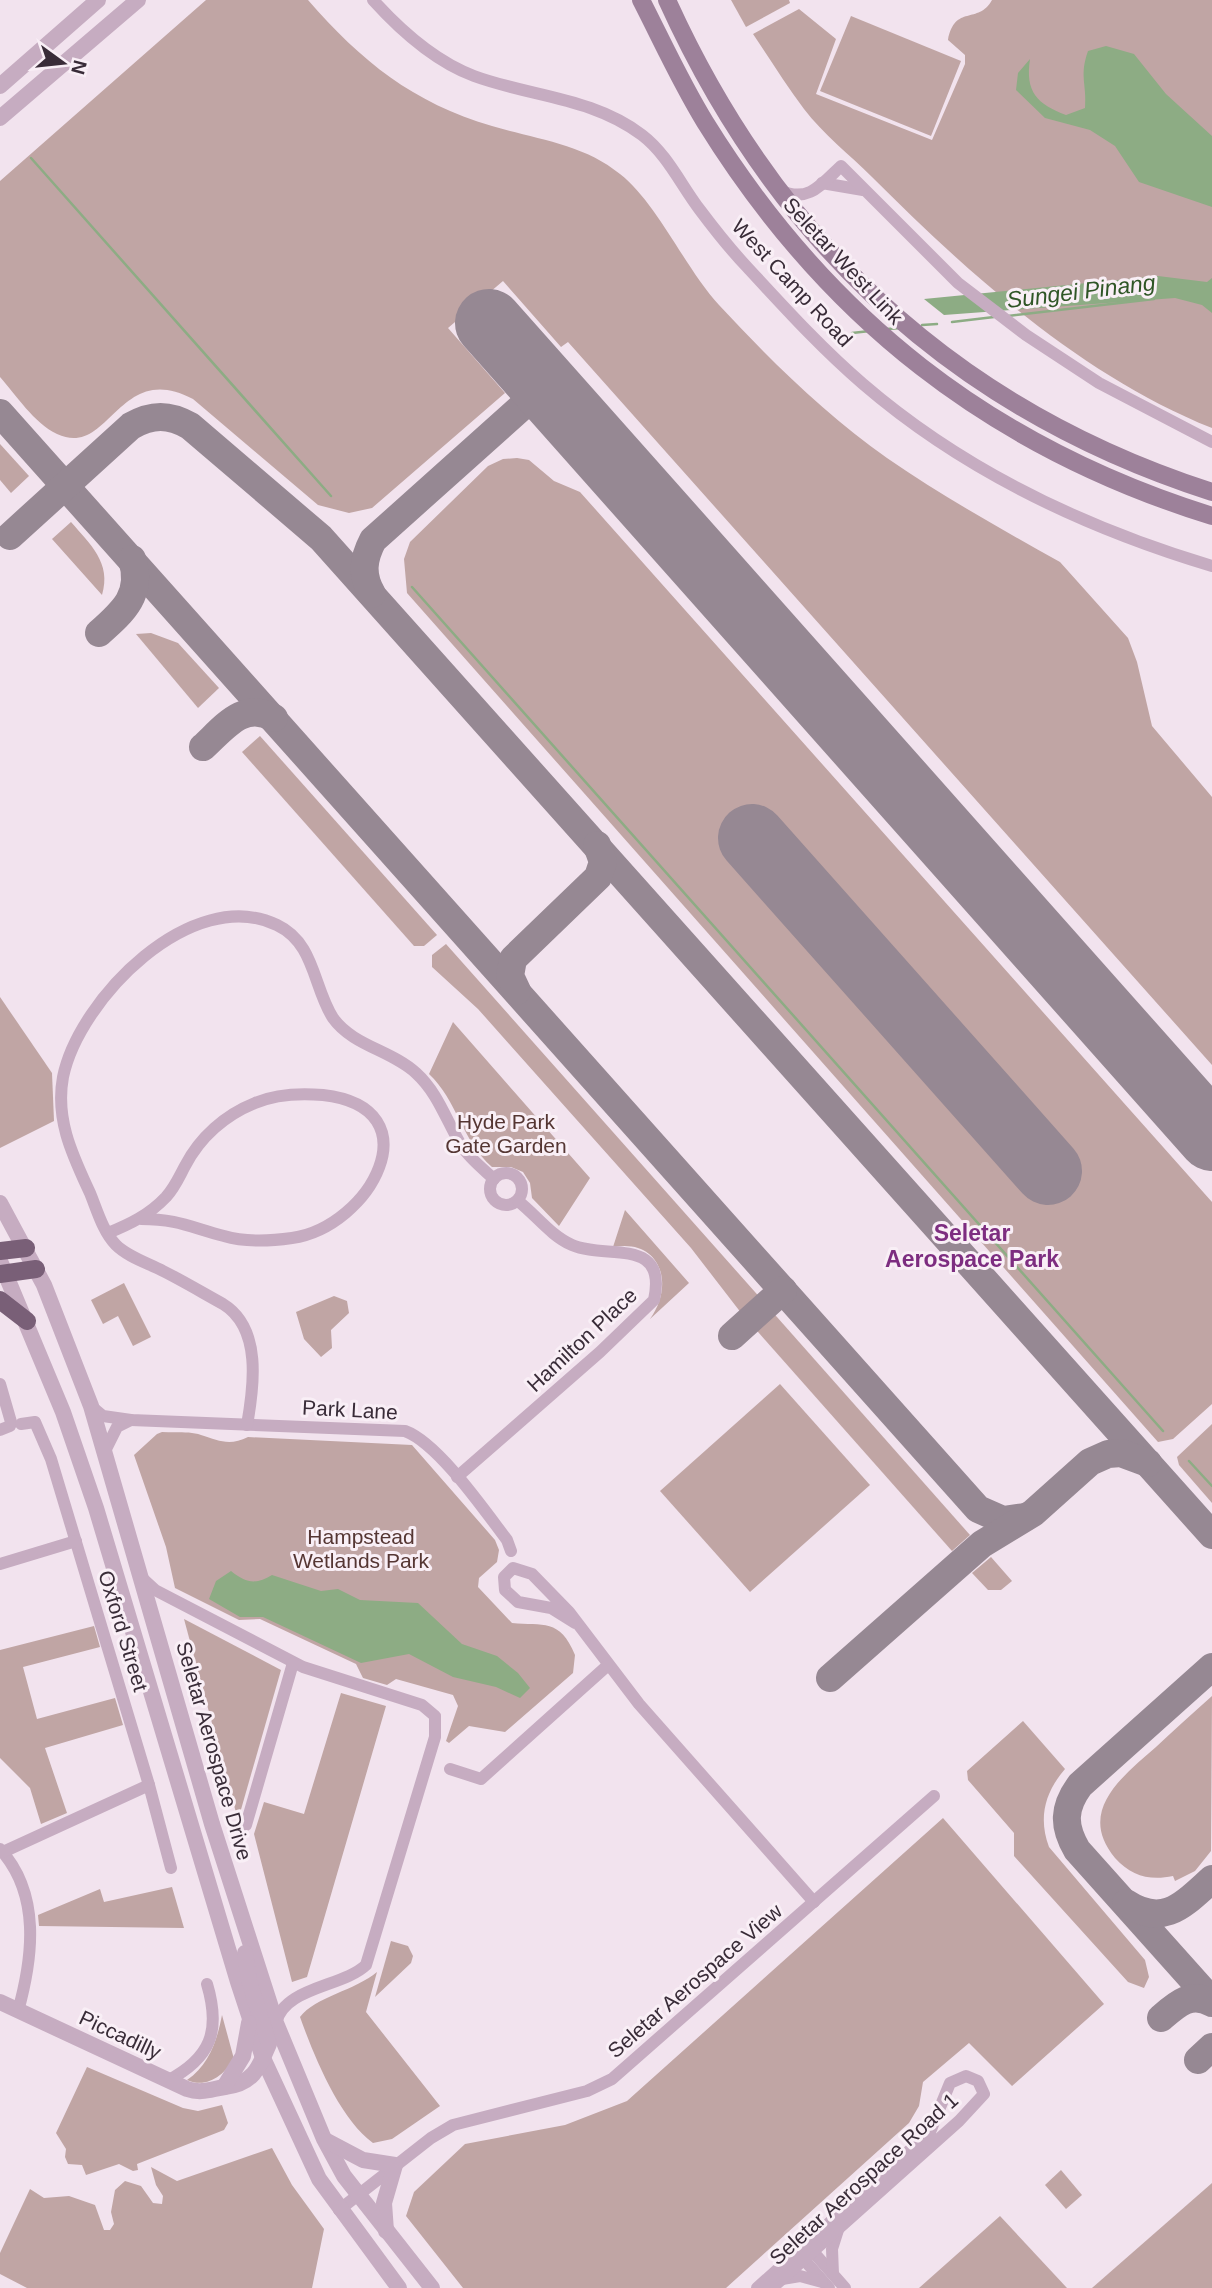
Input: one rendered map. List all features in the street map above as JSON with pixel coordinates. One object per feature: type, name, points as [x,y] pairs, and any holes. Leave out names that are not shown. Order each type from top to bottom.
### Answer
[{"type":"main road","name":"Seletar West Link","points":[[641,0],[705,121],[755,197],[794,246],[885,341],[940,384],[1070,461],[1166,502],[1212,516]]},
{"type":"main road","name":"Seletar West Link","points":[[667,0],[718,104],[807,227],[883,306],[932,348],[1009,402],[1081,441],[1131,464],[1212,492]]},
{"type":"main road","points":[[0,1251],[26,1248]]},
{"type":"main road","points":[[2,1269],[36,1269]]},
{"type":"main road","points":[[0,1300],[27,1321]]},
{"type":"street","points":[[0,86],[98,0]]},
{"type":"street","points":[[0,118],[138,0]]},
{"type":"street","name":"West Camp Road","points":[[373,0],[411,38],[442,61],[473,75],[598,110],[644,136],[666,160],[699,210],[799,323],[863,384],[933,436],[996,477],[1083,521],[1158,550],[1212,566]]},
{"type":"street","points":[[807,227],[807,209],[819,187],[841,166],[958,283],[1026,335],[1138,405],[1212,442]]},
{"type":"street","points":[[778,189],[799,196],[819,187],[864,190]]},
{"type":"street","points":[[247,1425],[253,1371],[245,1331],[237,1317],[223,1304],[125,1252],[108,1233],[62,1124],[63,1078],[69,1057],[90,1018],[130,971],[164,941],[220,916],[258,918],[279,926],[293,937],[310,960],[323,999],[334,1019],[354,1037],[387,1052],[416,1073],[434,1094],[462,1146],[494,1179]]},
{"type":"street","points":[[108,1233],[141,1219],[165,1198],[194,1151],[215,1127],[245,1107],[268,1098],[293,1094],[340,1097],[360,1104],[381,1129],[384,1159],[369,1190],[343,1215],[319,1230],[292,1238],[240,1239],[170,1219],[141,1219]]},
{"type":"street","name":"Hamilton Place","points":[[508,1173],[517,1178],[522,1192],[518,1201],[503,1206],[494,1200],[490,1190],[494,1179],[508,1173]]},
{"type":"street","points":[[165,1198],[163,1211],[170,1219]]},
{"type":"street","name":"Hamilton Place","points":[[457,1477],[647,1309],[656,1290],[651,1265],[638,1255],[622,1251],[590,1251],[573,1245],[557,1237],[518,1201]]},
{"type":"street","name":"Seletar Aerospace Drive","points":[[0,1203],[36,1269],[64,1333],[90,1406],[243,1923],[276,2023],[324,2139],[358,2195],[432,2288]]},
{"type":"street","name":"Seletar Aerospace Drive","points":[[2,1269],[27,1321],[63,1412],[96,1508],[263,2058],[319,2179],[339,2210],[399,2288]]},
{"type":"street","points":[[0,1384],[11,1422],[10,1426],[0,1430]]},
{"type":"street","name":"Park Lane","points":[[90,1406],[103,1416],[131,1420],[394,1430],[418,1437],[457,1477],[508,1540],[511,1551]]},
{"type":"street","points":[[104,1453],[117,1427],[131,1420]]},
{"type":"street","name":"Oxford Street","points":[[21,1424],[35,1422],[39,1426],[149,1785],[171,1868]]},
{"type":"street","points":[[0,1564],[76,1541]]},
{"type":"street","name":"Seletar Aerospace View","points":[[575,1623],[551,1608],[518,1602],[505,1590],[504,1577],[513,1568],[532,1574],[569,1612],[607,1666],[814,1902]]},
{"type":"street","points":[[143,1579],[155,1590],[293,1663],[428,1708],[436,1723],[425,1771],[366,1965],[359,1972],[299,1997],[281,2011],[276,2023]]},
{"type":"street","points":[[246,1825],[293,1663]]},
{"type":"street","points":[[450,1769],[481,1779],[607,1666]]},
{"type":"street","points":[[18,2011],[28,1977],[31,1938],[27,1897],[17,1872],[1,1850],[149,1785]]},
{"type":"street","name":"Seletar Aerospace View","points":[[339,2210],[395,2165],[453,2124],[587,2091],[612,2079],[934,1796]]},
{"type":"street","points":[[243,1923],[249,1981],[269,2037],[263,2058]]},
{"type":"street","points":[[167,2081],[193,2066],[207,2047],[215,2015],[207,1984]]},
{"type":"street","name":"Piccadilly","points":[[0,2002],[167,2081],[197,2092],[236,2087],[251,2079],[263,2058]]},
{"type":"street","points":[[224,2087],[243,2056],[250,2021]]},
{"type":"street","name":"Seletar Aerospace Road 1","points":[[757,2288],[804,2251],[896,2170],[979,2101],[984,2094],[978,2081],[966,2076],[950,2083],[930,2132],[896,2170],[840,2227],[804,2251],[777,2284]]},
{"type":"street","points":[[324,2139],[363,2160],[395,2165],[384,2203],[386,2232]]},
{"type":"street","points":[[829,2282],[832,2249],[840,2227]]},
{"type":"street","points":[[804,2251],[829,2282]]},
{"type":"street","points":[[777,2284],[800,2276],[845,2288]]},
{"type":"green space","points":[[206,0],[308,0],[369,61],[413,92],[464,116],[575,149],[606,164],[633,186],[659,218],[694,273],[719,305],[820,405],[908,472],[1060,562],[1128,638],[1137,662],[1152,726],[1212,797],[1212,1065],[568,342],[561,347],[503,281],[448,328],[505,393],[372,508],[349,513],[318,505],[193,399],[168,390],[148,391],[131,399],[90,433],[75,438],[57,434],[33,416],[0,377],[0,181]]},
{"type":"green space","points":[[731,0],[789,0],[790,3],[746,27]]},
{"type":"green space","points":[[992,0],[1212,0],[1212,428],[1118,381],[1073,352],[988,286],[811,118],[753,34],[799,9],[836,39],[816,94],[932,140],[965,64],[965,55],[948,40],[951,29],[961,18],[980,12]]},
{"type":"green space","points":[[851,16],[961,61],[931,136],[820,91]]},
{"type":"green space","points":[[0,444],[29,476],[11,493],[0,480]]},
{"type":"green space","points":[[503,459],[529,460],[554,481],[580,492],[1212,1202],[1212,1404],[1173,1439],[1158,1442],[407,593],[404,559],[410,542],[488,466]]},
{"type":"green space","points":[[71,522],[92,546],[102,564],[102,595],[52,539]]},
{"type":"green space","points":[[151,633],[178,643],[219,688],[198,708],[136,634]]},
{"type":"green space","points":[[260,736],[437,935],[424,946],[414,946],[242,752]]},
{"type":"green space","points":[[446,944],[763,1301],[745,1318],[691,1248],[478,1009],[432,967],[432,955]]},
{"type":"green space","points":[[0,997],[52,1073],[54,1121],[0,1148]]},
{"type":"green space","name":"Hyde Park Gate Garden","points":[[453,1022],[590,1178],[559,1226],[532,1198],[530,1183],[523,1172],[511,1167],[492,1167],[482,1157],[439,1084],[429,1074]]},
{"type":"green space","points":[[625,1210],[689,1283],[650,1319],[658,1306],[662,1279],[659,1267],[643,1250],[629,1246],[613,1247]]},
{"type":"green space","points":[[124,1283],[151,1337],[133,1346],[118,1316],[103,1324],[91,1300]]},
{"type":"green space","points":[[334,1296],[347,1301],[349,1313],[331,1330],[332,1348],[321,1357],[304,1339],[296,1312]]},
{"type":"green space","points":[[769,1308],[970,1535],[952,1551],[751,1324]]},
{"type":"green space","points":[[780,1384],[870,1485],[750,1592],[660,1491]]},
{"type":"green space","points":[[1212,1424],[1212,1503],[1179,1465],[1177,1457]]},
{"type":"green space","name":"Hampstead Wetlands Park","points":[[162,1432],[192,1433],[224,1442],[248,1437],[412,1445],[495,1540],[499,1550],[497,1562],[479,1578],[478,1587],[512,1623],[557,1629],[575,1655],[573,1673],[505,1732],[469,1726],[449,1743],[446,1741],[458,1706],[453,1695],[396,1679],[387,1685],[363,1678],[356,1664],[260,1619],[239,1620],[175,1588],[166,1547],[134,1455]]},
{"type":"green space","points":[[991,1557],[1012,1581],[1001,1590],[988,1590],[972,1573]]},
{"type":"green space","points":[[184,1619],[281,1670],[238,1820]]},
{"type":"green space","points":[[94,1626],[100,1647],[23,1667],[37,1719],[115,1698],[123,1725],[45,1748],[67,1813],[41,1824],[30,1788],[0,1758],[0,1650]]},
{"type":"green space","points":[[341,1693],[386,1706],[307,1977],[292,1982],[254,1834],[264,1802],[304,1814]]},
{"type":"green space","points":[[1212,1696],[1211,1851],[1195,1871],[1175,1881],[1173,1876],[1141,1876],[1121,1864],[1104,1841],[1100,1825],[1102,1810],[1118,1782]]},
{"type":"green space","points":[[1023,1721],[1065,1769],[1048,1796],[1045,1806],[1044,1826],[1049,1847],[1145,1960],[1149,1977],[1144,1988],[1128,1982],[1014,1856],[1014,1833],[968,1780],[967,1771]]},
{"type":"green space","points":[[943,1818],[1104,2004],[1012,2086],[969,2043],[923,2082],[919,2106],[909,2123],[726,2288],[463,2288],[406,2216],[414,2192],[465,2144],[565,2125],[627,2101]]},
{"type":"green space","points":[[172,1887],[184,1928],[39,1926],[38,1915],[100,1889],[104,1902]]},
{"type":"green space","points":[[391,1941],[408,1946],[413,1956],[411,1963],[375,1997]]},
{"type":"green space","points":[[377,1972],[366,2012],[440,2106],[392,2139],[373,2143],[349,2118],[329,2085],[300,2017],[315,2004]]},
{"type":"green space","points":[[222,2015],[234,2059],[225,2070],[208,2082],[187,2080],[201,2067],[211,2052]]},
{"type":"green space","points":[[87,2067],[183,2108],[198,2111],[222,2105],[228,2123],[224,2130],[137,2164],[138,2170],[133,2171],[119,2164],[86,2175],[82,2165],[68,2164],[66,2149],[56,2133]]},
{"type":"green space","points":[[272,2148],[292,2185],[324,2229],[312,2288],[27,2288],[0,2274],[0,2253],[30,2189],[44,2198],[69,2196],[95,2205],[104,2230],[110,2230],[114,2224],[111,2212],[115,2190],[125,2181],[141,2186],[153,2203],[162,2204],[163,2196],[156,2185],[151,2167],[177,2181]]},
{"type":"green space","points":[[1061,2170],[1082,2195],[1066,2209],[1045,2185]]},
{"type":"green space","points":[[1212,2183],[1212,2288],[1092,2288]]},
{"type":"green space","points":[[1000,2216],[1067,2288],[919,2288]]},
{"type":"water","points":[[1106,46],[1134,54],[1166,94],[1212,136],[1212,207],[1139,182],[1115,146],[1090,130],[1045,118],[1016,90],[1018,73],[1030,59],[1029,80],[1035,95],[1041,101],[1066,115],[1085,108],[1084,74],[1088,51]]},
{"type":"water","points":[[1158,276],[1207,282],[1212,278],[1212,313],[1202,305],[1175,298],[944,315],[924,299]]},
{"type":"water","points":[[231,1571],[251,1581],[272,1575],[321,1591],[338,1589],[360,1600],[418,1603],[462,1644],[497,1656],[518,1673],[530,1688],[520,1698],[496,1687],[453,1677],[409,1654],[361,1663],[263,1617],[240,1617],[209,1599],[216,1581]]},
{"type":"waterway","points":[[31,158],[331,496]]},
{"type":"waterway","name":"Sungei Pinang","points":[[1008,316],[1154,299]]},
{"type":"waterway","name":"Sungei Pinang","points":[[952,322],[994,317]]},
{"type":"waterway","points":[[922,325],[937,324]]},
{"type":"waterway","points":[[887,329],[901,328]]},
{"type":"waterway","points":[[852,333],[870,331]]},
{"type":"waterway","points":[[412,587],[1163,1431]]},
{"type":"waterway","points":[[1189,1461],[1212,1486]]},
{"type":"taxiway","points":[[372,594],[366,580],[365,567],[373,540],[545,386]]},
{"type":"taxiway","points":[[0,413],[978,1509],[1003,1520],[1025,1517]]},
{"type":"taxiway","points":[[10,536],[131,426],[146,419],[160,417],[175,419],[190,426],[321,538],[1212,1535]]},
{"type":"taxiway","points":[[99,633],[129,601],[135,582],[132,559]]},
{"type":"taxiway","points":[[203,747],[244,714],[263,713],[274,718]]},
{"type":"taxiway","points":[[517,991],[510,976],[513,959],[598,877],[603,862],[597,845]]},
{"type":"taxiway","points":[[732,1336],[783,1290]]},
{"type":"taxiway","points":[[830,1678],[982,1544],[1033,1513],[1090,1462],[1108,1454],[1121,1453],[1148,1463]]},
{"type":"taxiway","points":[[1212,1667],[1080,1785],[1070,1801],[1067,1817],[1069,1833],[1077,1850],[1212,2001]]},
{"type":"taxiway","points":[[1126,1903],[1139,1910],[1163,1913],[1183,1904],[1212,1879]]},
{"type":"taxiway","points":[[1161,2018],[1179,2004],[1191,1999],[1197,1998],[1212,2003]]},
{"type":"taxiway","points":[[1198,2060],[1212,2047]]},
{"type":"runway","points":[[489,323],[1212,1137]]},
{"type":"runway","points":[[752,838],[1048,1171]]},
{"type":"district","name":"Seletar Aerospace Park","points":[[972,1246]]}]
